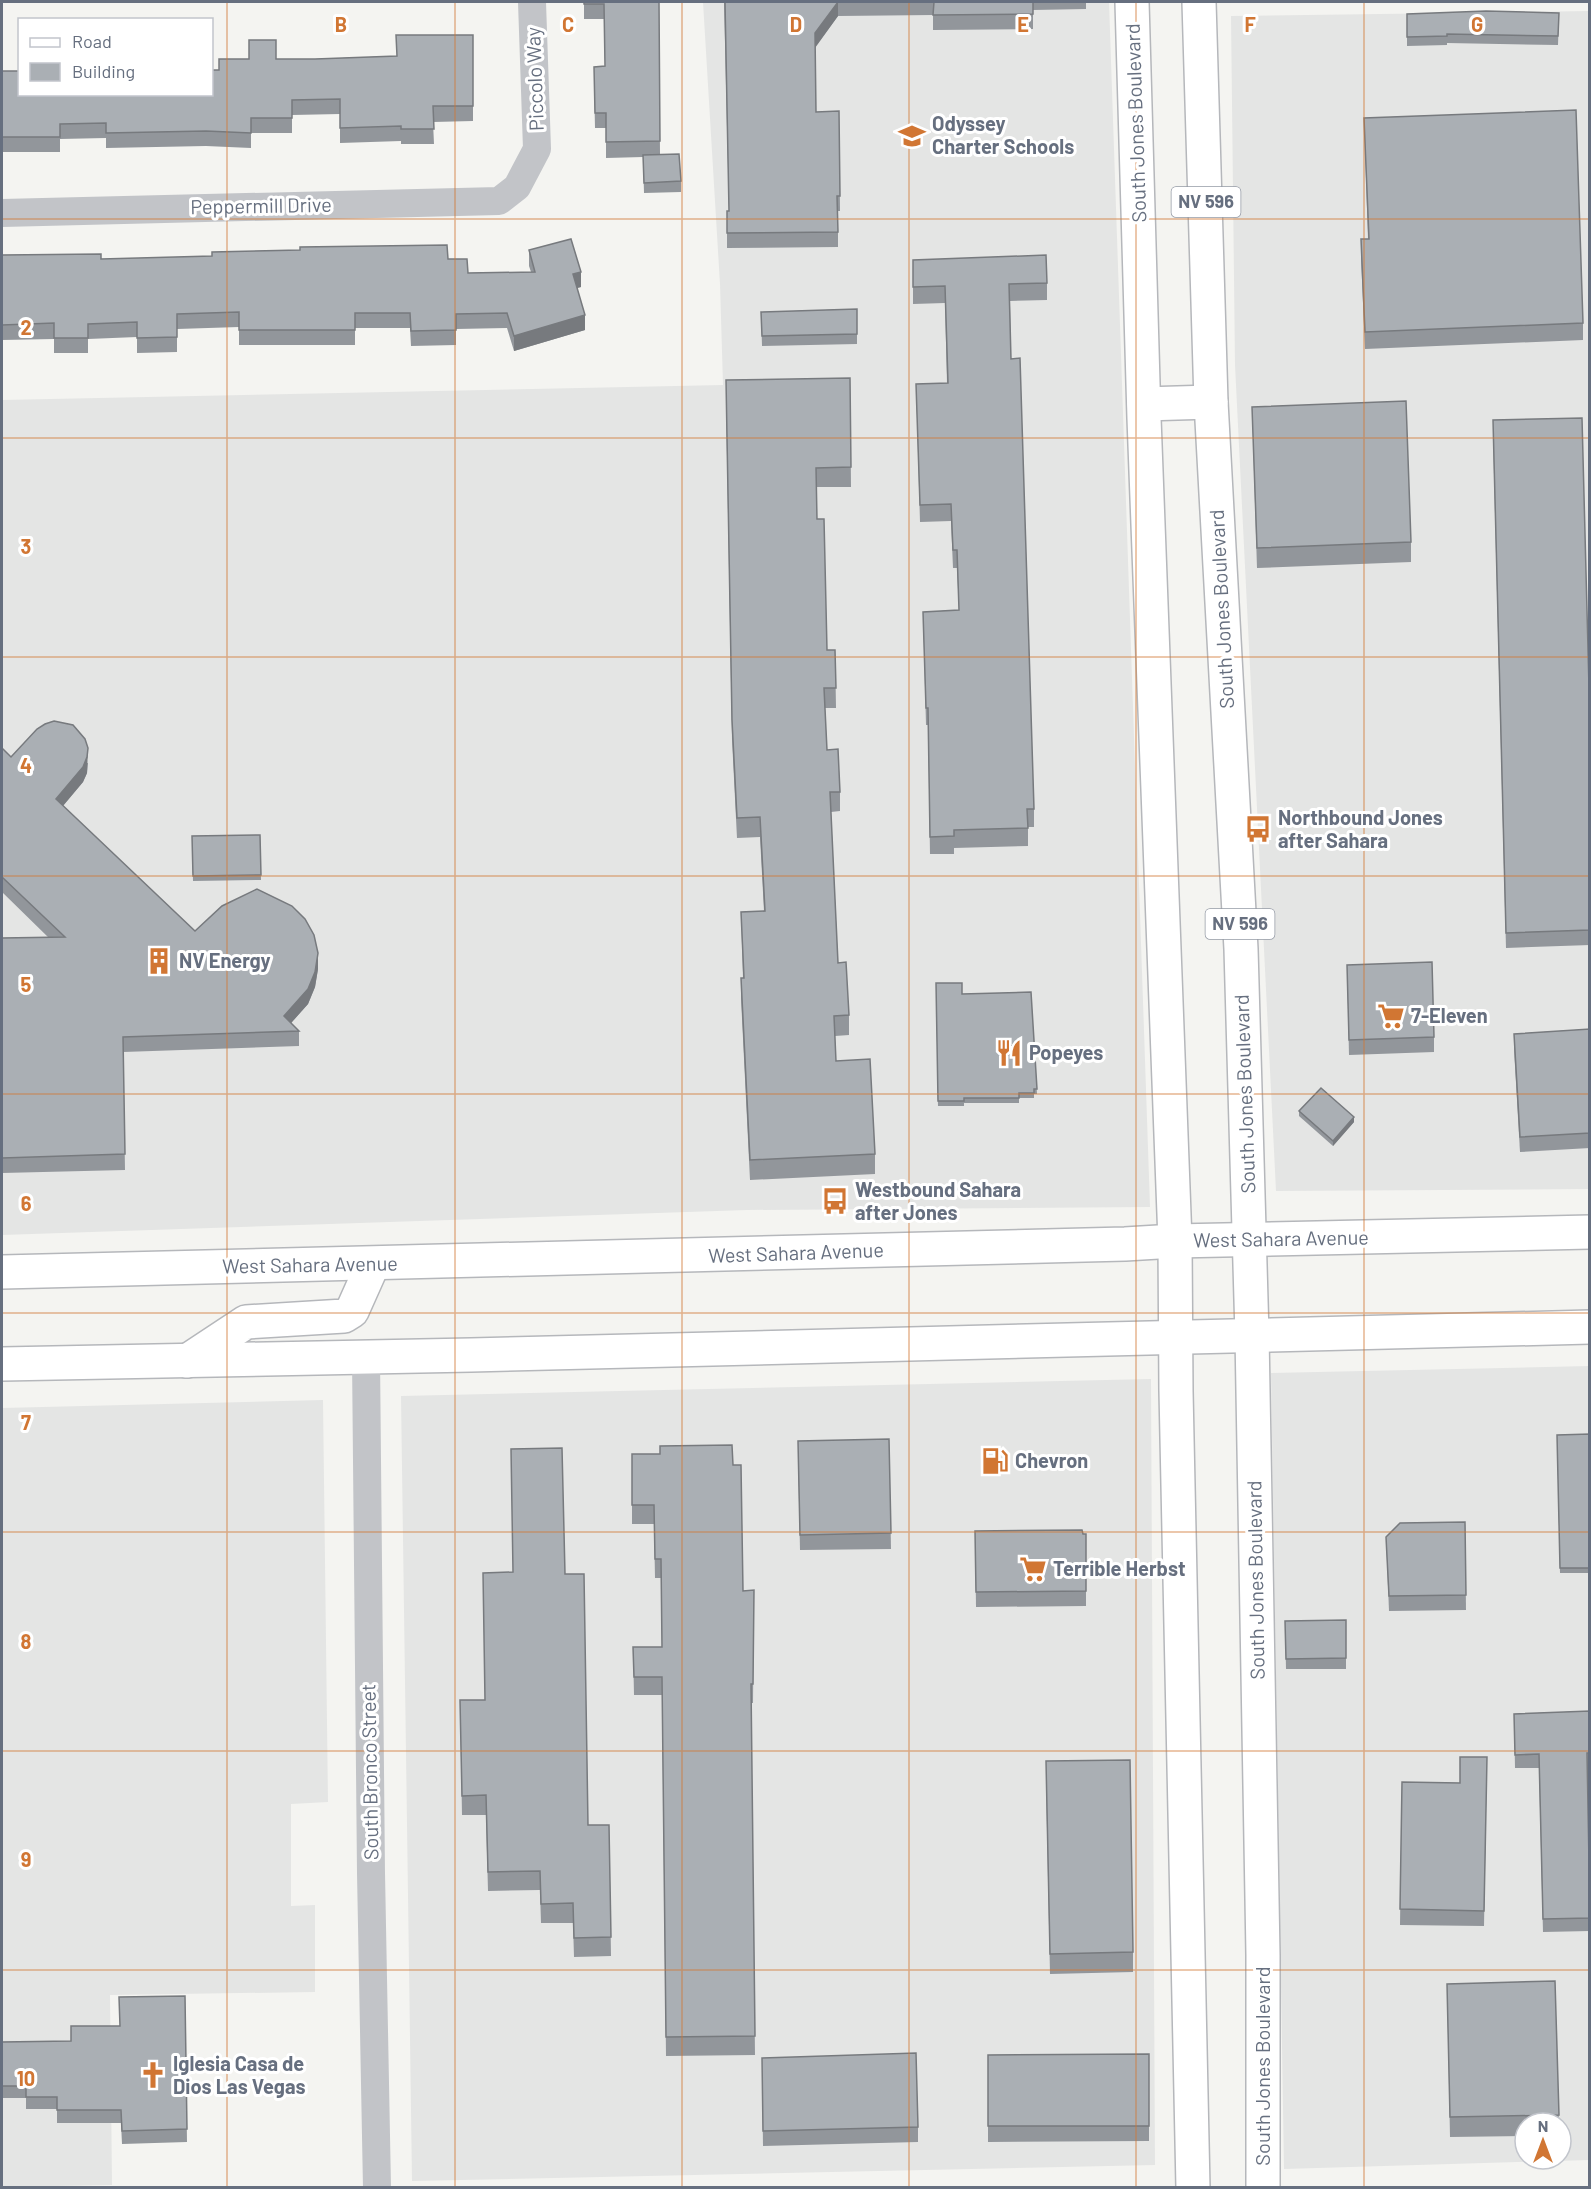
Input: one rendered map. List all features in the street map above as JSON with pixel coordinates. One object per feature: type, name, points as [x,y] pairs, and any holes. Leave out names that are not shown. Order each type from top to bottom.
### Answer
[{"type":"main road","name":"South Jones Boulevard","points":[[1132,2],[1144,404],[1175,1240],[1175,1336],[1193,2187]]},
{"type":"main road","name":"South Jones Boulevard","points":[[1199,2],[1211,402],[1241,949],[1252,1335],[1263,1943],[1263,2187]]},
{"type":"main road","points":[[1144,404],[1211,402]]},
{"type":"main road","name":"West Sahara Avenue","points":[[2,1272],[1125,1244],[1175,1240],[1590,1232]]},
{"type":"main road","points":[[187,1361],[246,1322],[344,1316],[352,1311],[373,1264]]},
{"type":"main road","points":[[2,1364],[1590,1327]]},
{"type":"street","name":"Piccolo Way","points":[[517,187],[537,149],[532,2]]},
{"type":"street","name":"Peppermill Drive","points":[[2,213],[499,201],[517,187]]},
{"type":"street","name":"South Bronco Street","points":[[366,1357],[371,1873],[377,2187]]},
{"type":"shaded area","points":[[703,2],[1109,2],[1150,1207],[747,1210],[2,1235],[2,400],[723,385],[720,284]]},
{"type":"shaded area","points":[[1589,11],[1589,1189],[1276,1191],[1235,365],[1231,16]]},
{"type":"shaded area","points":[[1589,1366],[1589,2160],[1573,2160],[1573,2111],[1513,2111],[1513,2162],[1284,2169],[1271,1373]]},
{"type":"shaded area","points":[[1151,1379],[1155,2165],[412,2181],[401,1396]]},
{"type":"shaded area","points":[[323,1400],[328,1802],[291,1804],[291,1906],[315,1905],[315,1992],[110,1995],[112,2185],[2,2187],[2,1408]]},
{"type":"building","points":[[584,2],[659,2],[660,141],[606,142],[606,113],[595,113],[594,67],[605,66],[604,4],[584,4]]},
{"type":"building","points":[[725,2],[838,2],[815,33],[816,112],[839,111],[838,232],[727,233],[727,211],[729,211]]},
{"type":"building","points":[[934,2],[1033,2],[1033,14],[933,15]]},
{"type":"building","points":[[1486,11],[1559,13],[1558,36],[1447,34],[1447,36],[1407,37],[1407,14]]},
{"type":"building","points":[[396,35],[473,35],[473,106],[433,106],[434,129],[401,129],[401,126],[340,128],[340,99],[292,100],[292,118],[251,118],[251,133],[206,131],[106,133],[106,123],[60,124],[60,137],[2,137],[2,71],[18,71],[18,96],[213,96],[213,70],[219,70],[219,59],[249,59],[249,40],[276,40],[276,59],[397,56]]},
{"type":"building","points":[[1576,110],[1583,323],[1365,332],[1361,239],[1369,239],[1364,118]]},
{"type":"building","points":[[679,154],[681,181],[644,183],[643,155]]},
{"type":"building","points":[[571,239],[581,272],[573,274],[585,315],[514,336],[507,313],[456,314],[456,330],[411,331],[410,313],[355,313],[355,330],[239,330],[239,312],[177,314],[177,337],[137,338],[137,322],[88,324],[88,338],[54,338],[54,323],[2,325],[2,255],[101,254],[101,259],[212,256],[212,252],[300,250],[300,247],[447,245],[448,259],[467,259],[468,273],[535,272],[529,250]]},
{"type":"building","points":[[1046,255],[1047,283],[1009,284],[1011,359],[1020,358],[1034,809],[1027,809],[1028,828],[954,830],[954,836],[930,837],[928,708],[926,708],[923,612],[959,610],[957,550],[953,550],[951,504],[920,505],[916,384],[948,383],[945,286],[913,287],[913,260]]},
{"type":"building","points":[[857,309],[857,334],[762,336],[761,312]]},
{"type":"building","points":[[850,378],[851,467],[816,468],[817,519],[824,519],[827,650],[835,650],[836,688],[824,688],[827,750],[838,749],[840,792],[830,792],[838,963],[846,962],[849,1015],[834,1016],[836,1061],[870,1059],[875,1154],[750,1160],[741,978],[744,978],[741,912],[765,911],[760,817],[737,818],[732,720],[726,380]]},
{"type":"building","points":[[1406,401],[1411,542],[1257,548],[1252,407]]},
{"type":"building","points":[[1582,418],[1590,726],[1590,930],[1506,933],[1493,420]]},
{"type":"building","name":"NV Energy","points":[[54,721],[73,725],[85,739],[88,748],[83,767],[56,799],[195,931],[222,906],[257,889],[292,906],[305,919],[314,935],[318,953],[315,972],[308,989],[284,1016],[299,1031],[123,1037],[125,1154],[2,1158],[2,938],[65,937],[2,877],[2,748],[11,757],[37,729]]},
{"type":"building","points":[[260,835],[261,875],[193,876],[192,836]]},
{"type":"building","name":"7-Eleven","points":[[1432,962],[1434,1037],[1349,1040],[1347,965]]},
{"type":"building","points":[[936,983],[962,983],[962,994],[1031,992],[1037,1089],[1034,1089],[1034,1093],[1019,1093],[1019,1098],[964,1098],[964,1101],[938,1101]]},
{"type":"building","points":[[1590,1029],[1590,1133],[1520,1137],[1514,1034]]},
{"type":"building","points":[[1321,1088],[1354,1117],[1333,1141],[1299,1111]]},
{"type":"building","points":[[1590,1434],[1590,1568],[1560,1568],[1557,1435]]},
{"type":"building","points":[[889,1439],[891,1533],[800,1535],[798,1441]]},
{"type":"building","points":[[732,1445],[733,1465],[741,1465],[743,1591],[754,1590],[753,1684],[751,1684],[755,2036],[666,2037],[662,1677],[634,1677],[633,1647],[662,1647],[661,1559],[655,1559],[654,1505],[632,1505],[632,1454],[660,1454],[660,1446]]},
{"type":"building","points":[[562,1448],[565,1574],[584,1574],[588,1825],[609,1825],[611,1937],[574,1938],[573,1903],[541,1904],[540,1871],[488,1872],[486,1795],[462,1796],[460,1700],[485,1700],[483,1573],[513,1572],[511,1449]]},
{"type":"building","points":[[1465,1522],[1466,1595],[1389,1596],[1386,1537],[1400,1523]]},
{"type":"building","name":"Terrible Herbst","points":[[1082,1530],[1083,1534],[1086,1534],[1086,1591],[976,1592],[975,1531]]},
{"type":"building","points":[[1346,1620],[1346,1658],[1286,1659],[1285,1621]]},
{"type":"building","points":[[1590,1711],[1590,1753],[1587,1753],[1590,1918],[1543,1919],[1539,1754],[1515,1755],[1514,1714]]},
{"type":"building","points":[[1460,1757],[1487,1757],[1484,1911],[1400,1909],[1402,1782],[1460,1783]]},
{"type":"building","points":[[1130,1760],[1133,1952],[1050,1954],[1046,1761]]},
{"type":"building","points":[[1555,1981],[1559,2111],[1513,2111],[1513,2116],[1450,2117],[1447,1984]]},
{"type":"building","points":[[185,1996],[187,2129],[122,2131],[121,2110],[57,2110],[57,2097],[26,2097],[26,2086],[2,2086],[2,2042],[71,2041],[71,2026],[120,2026],[119,1997]]},
{"type":"building","points":[[916,2053],[918,2127],[763,2131],[762,2058]]},
{"type":"building","points":[[1149,2054],[1149,2126],[988,2126],[988,2055]]},
{"type":"place","name":"Odyssey Charter Schools","points":[[912,136]]},
{"type":"place","name":"Northbound Jones after Sahara","points":[[1258,829]]},
{"type":"place","name":"NV Energy","points":[[159,961]]},
{"type":"place","name":"7-Eleven","points":[[1391,1016]]},
{"type":"place","name":"Popeyes","points":[[1009,1053]]},
{"type":"place","name":"Westbound Sahara after Jones","points":[[835,1201]]},
{"type":"place","name":"Chevron","points":[[995,1461]]},
{"type":"place","name":"Terrible Herbst","points":[[1033,1569]]},
{"type":"place","name":"Iglesia Casa de Dios Las Vegas","points":[[153,2075]]}]
